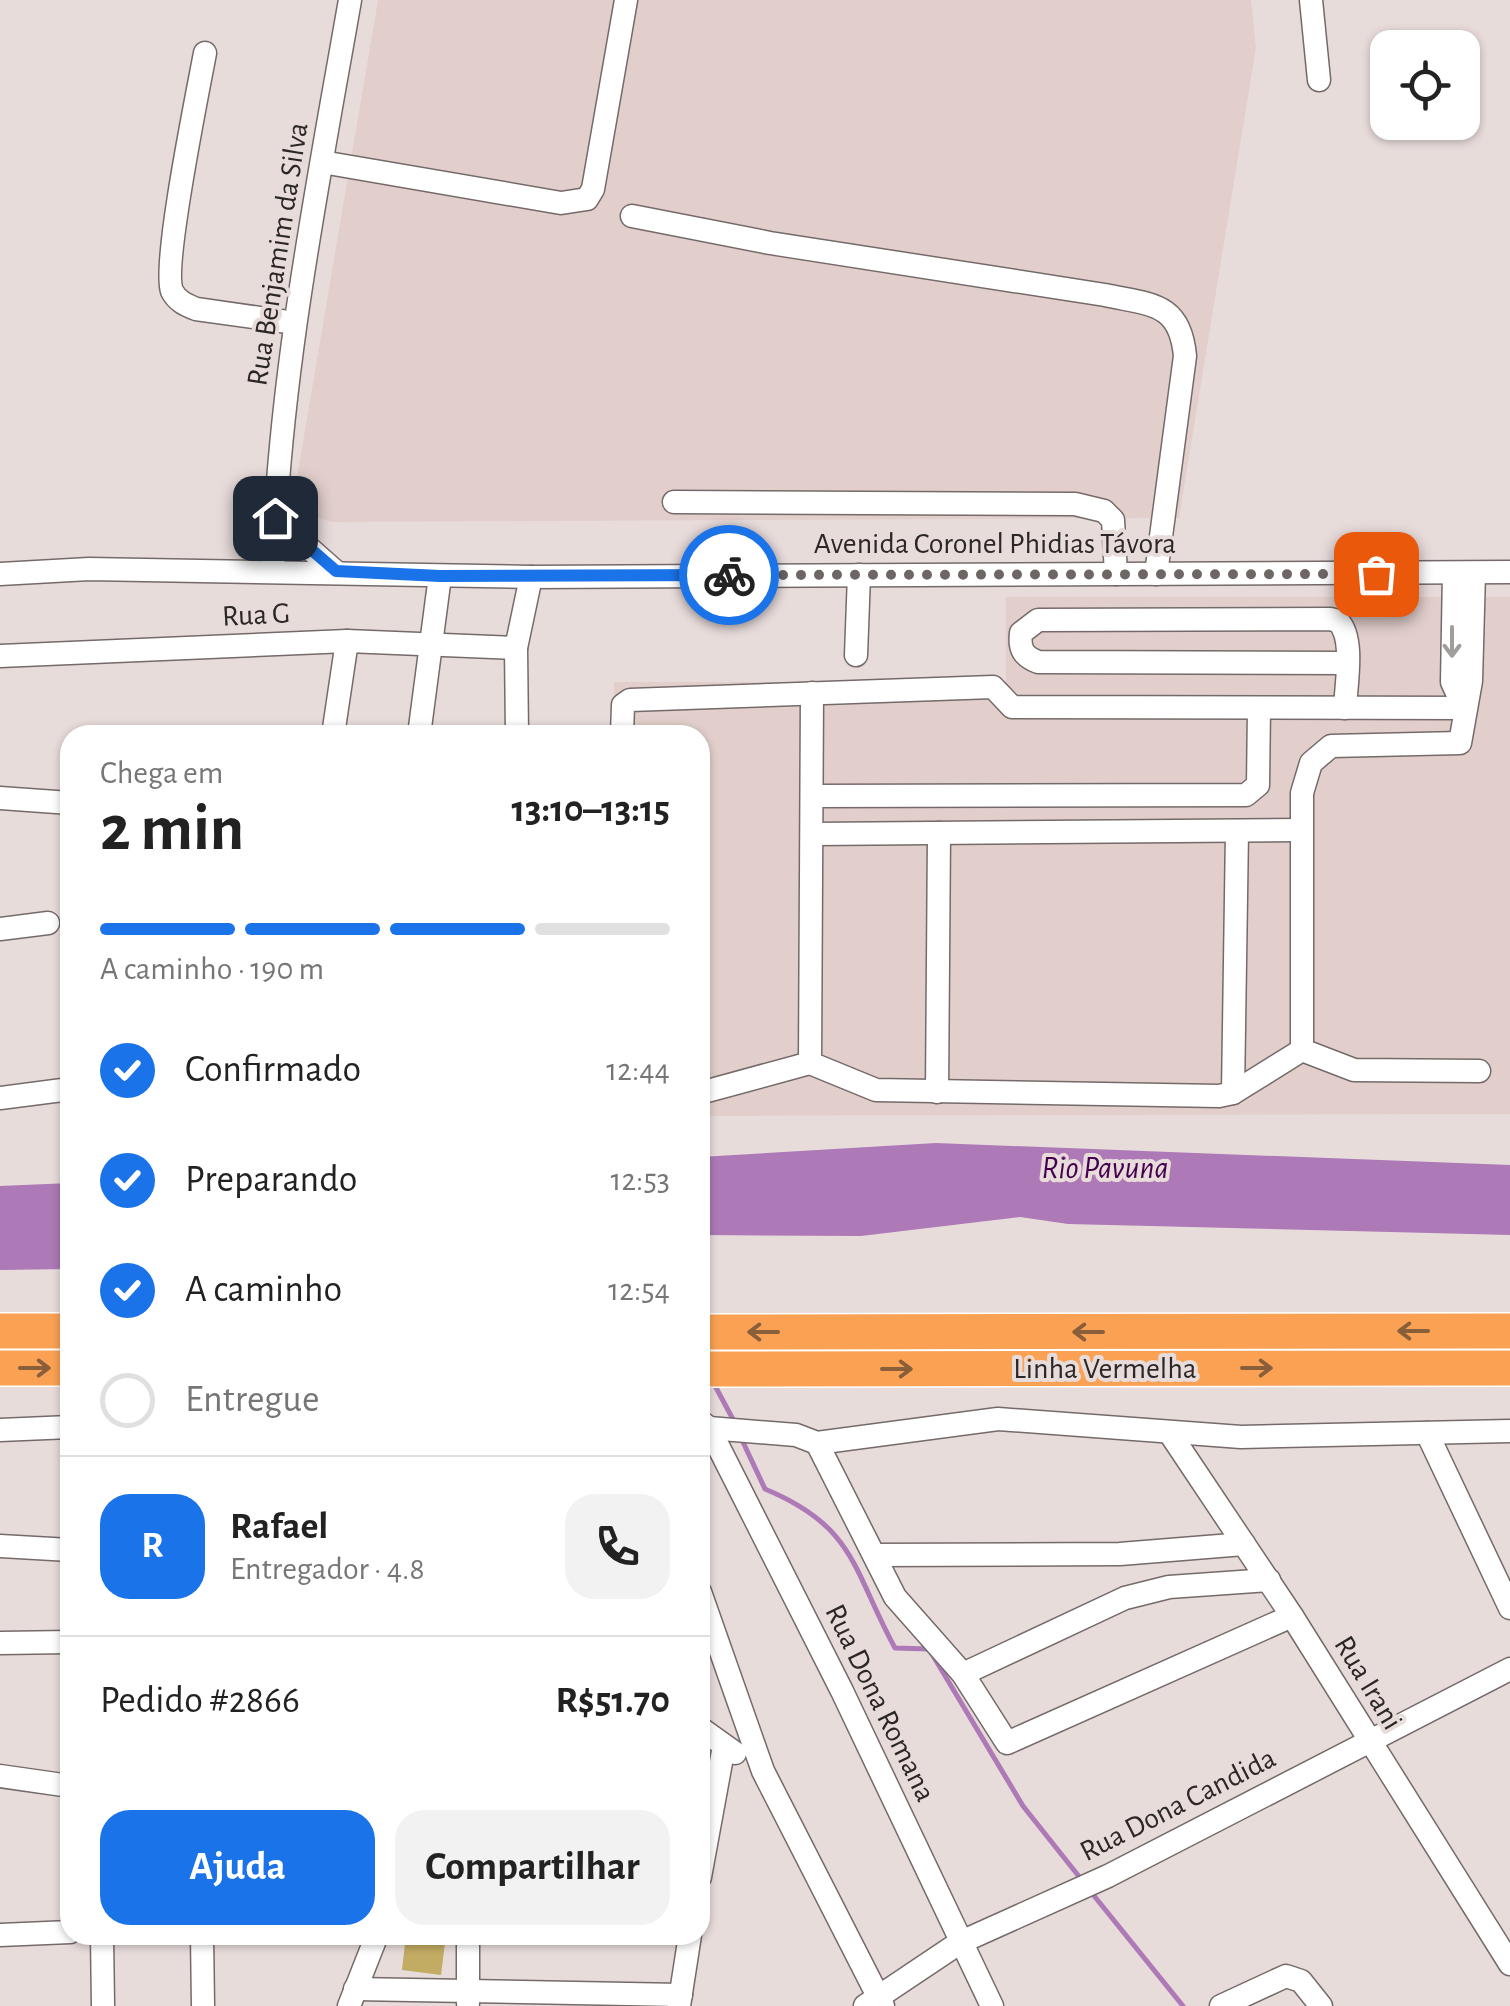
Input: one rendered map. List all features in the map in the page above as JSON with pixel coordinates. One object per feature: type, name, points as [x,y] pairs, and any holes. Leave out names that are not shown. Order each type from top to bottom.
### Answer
[{"type":"highway","points":[[0,1331],[60,1331]]},
{"type":"highway","name":"Linha Vermelha","points":[[710,1332],[1510,1331]]},
{"type":"highway","points":[[0,1368],[60,1368]]},
{"type":"highway","name":"Linha Vermelha","points":[[714,1369],[1510,1368]]},
{"type":"street","name":"Rua Benjamim da Silva","points":[[274,570],[278,455],[295,323],[350,0]]},
{"type":"street","points":[[322,162],[561,203],[587,199],[594,189],[626,0]]},
{"type":"street","points":[[1311,0],[1319,80]]},
{"type":"street","points":[[205,53],[175,236],[172,292],[196,309],[295,323]]},
{"type":"street","points":[[632,216],[770,243],[1106,295],[1158,307],[1172,315],[1182,330],[1185,356],[1156,574]]},
{"type":"street","points":[[674,502],[1075,504],[1104,512],[1113,520],[1116,574]]},
{"type":"street","points":[[275,518],[336,571]]},
{"type":"street","name":"Avenida Coronel Phidias Távora","points":[[0,574],[274,570],[531,577],[1510,572]]},
{"type":"street","points":[[1302,1050],[1300,830],[1306,776],[1320,753],[1344,744],[1460,743],[1471,682],[1464,573]]},
{"type":"street","points":[[0,574],[0,586]]},
{"type":"street","points":[[856,656],[859,575]]},
{"type":"street","points":[[420,725],[440,576]]},
{"type":"street","points":[[517,725],[516,648],[531,577]]},
{"type":"street","points":[[1345,708],[1346,663],[1344,626],[1330,620],[1038,620],[1027,624],[1020,633],[1020,647],[1038,662],[1346,663]]},
{"type":"street","points":[[335,725],[348,641]]},
{"type":"street","name":"Rua G","points":[[0,656],[348,641],[516,648]]},
{"type":"street","points":[[622,725],[623,706],[630,700],[993,687],[1012,707],[1464,708]]},
{"type":"street","points":[[810,1063],[815,834],[812,693]]},
{"type":"street","points":[[814,796],[1246,795],[1258,784],[1259,708]]},
{"type":"street","points":[[0,798],[60,802]]},
{"type":"street","points":[[815,834],[1300,830]]},
{"type":"street","points":[[1233,1093],[1237,831]]},
{"type":"street","points":[[937,1092],[939,834]]},
{"type":"street","points":[[0,929],[48,924]]},
{"type":"street","points":[[1302,1050],[1354,1070],[1479,1072]]},
{"type":"street","points":[[710,1090],[810,1063],[876,1090],[1233,1093],[1302,1050]]},
{"type":"street","points":[[0,1098],[60,1090]]},
{"type":"street","points":[[711,1426],[796,1435],[817,1443],[998,1420],[1171,1434],[1428,1434],[1510,1430]]},
{"type":"street","name":"Rua Dona Romana","points":[[711,1426],[992,2006]]},
{"type":"street","points":[[0,1430],[60,1427]]},
{"type":"street","name":"Rua Irani","points":[[1171,1434],[1269,1580],[1510,1964]]},
{"type":"street","points":[[1428,1434],[1510,1608]]},
{"type":"street","points":[[817,1443],[895,1598],[963,1674],[1006,1743],[1292,1616]]},
{"type":"street","points":[[874,1555],[1120,1554],[1244,1544]]},
{"type":"street","points":[[0,1546],[60,1549]]},
{"type":"street","points":[[963,1674],[1125,1598],[1169,1587],[1269,1580]]},
{"type":"street","points":[[710,1621],[763,1772],[874,2003]]},
{"type":"street","points":[[0,1643],[60,1642]]},
{"type":"street","name":"Rua Dona Candida","points":[[874,2003],[959,1943],[1108,1876],[1509,1671]]},
{"type":"street","points":[[710,1736],[763,1772]]},
{"type":"street","points":[[710,1822],[724,1746]]},
{"type":"street","points":[[0,1776],[60,1785]]},
{"type":"street","points":[[0,1935],[60,1932]]},
{"type":"street","points":[[102,1945],[103,2006]]},
{"type":"street","points":[[202,1945],[203,2006]]},
{"type":"street","points":[[372,1945],[352,1998],[680,2000],[688,1945]]},
{"type":"street","points":[[468,1945],[468,1998]]},
{"type":"street","points":[[1222,2006],[1286,1976],[1300,1980],[1322,2006]]},
{"type":"shaded area","points":[[378,0],[1251,0],[1256,48],[1179,518],[332,522],[317,518],[306,510],[298,489],[298,471]]},
{"type":"shaded area","points":[[1006,597],[1510,597],[1510,1114],[710,1116],[710,725],[614,725],[614,682],[1006,682]]},
{"type":"shaded area","points":[[405,1945],[445,1945],[441,1975],[402,1970]]},
{"type":"water","name":"Rio Pavuna","points":[[936,1143],[1510,1165],[1510,1235],[1068,1224],[1020,1217],[861,1236],[710,1235],[710,1156]]},
{"type":"water","points":[[60,1183],[60,1269],[0,1270],[0,1186]]},
{"type":"waterway","points":[[713,1382],[736,1425]]},
{"type":"waterway","points":[[742,1440],[765,1489],[818,1519],[835,1535],[859,1573],[895,1648],[929,1649],[1023,1806],[1081,1879]]},
{"type":"waterway","points":[[1091,1892],[1183,2006]]},
{"type":"way so far","points":[[729,575],[1376,574]]},
{"type":"route","points":[[275,518],[336,571],[531,577],[729,575]]}]
